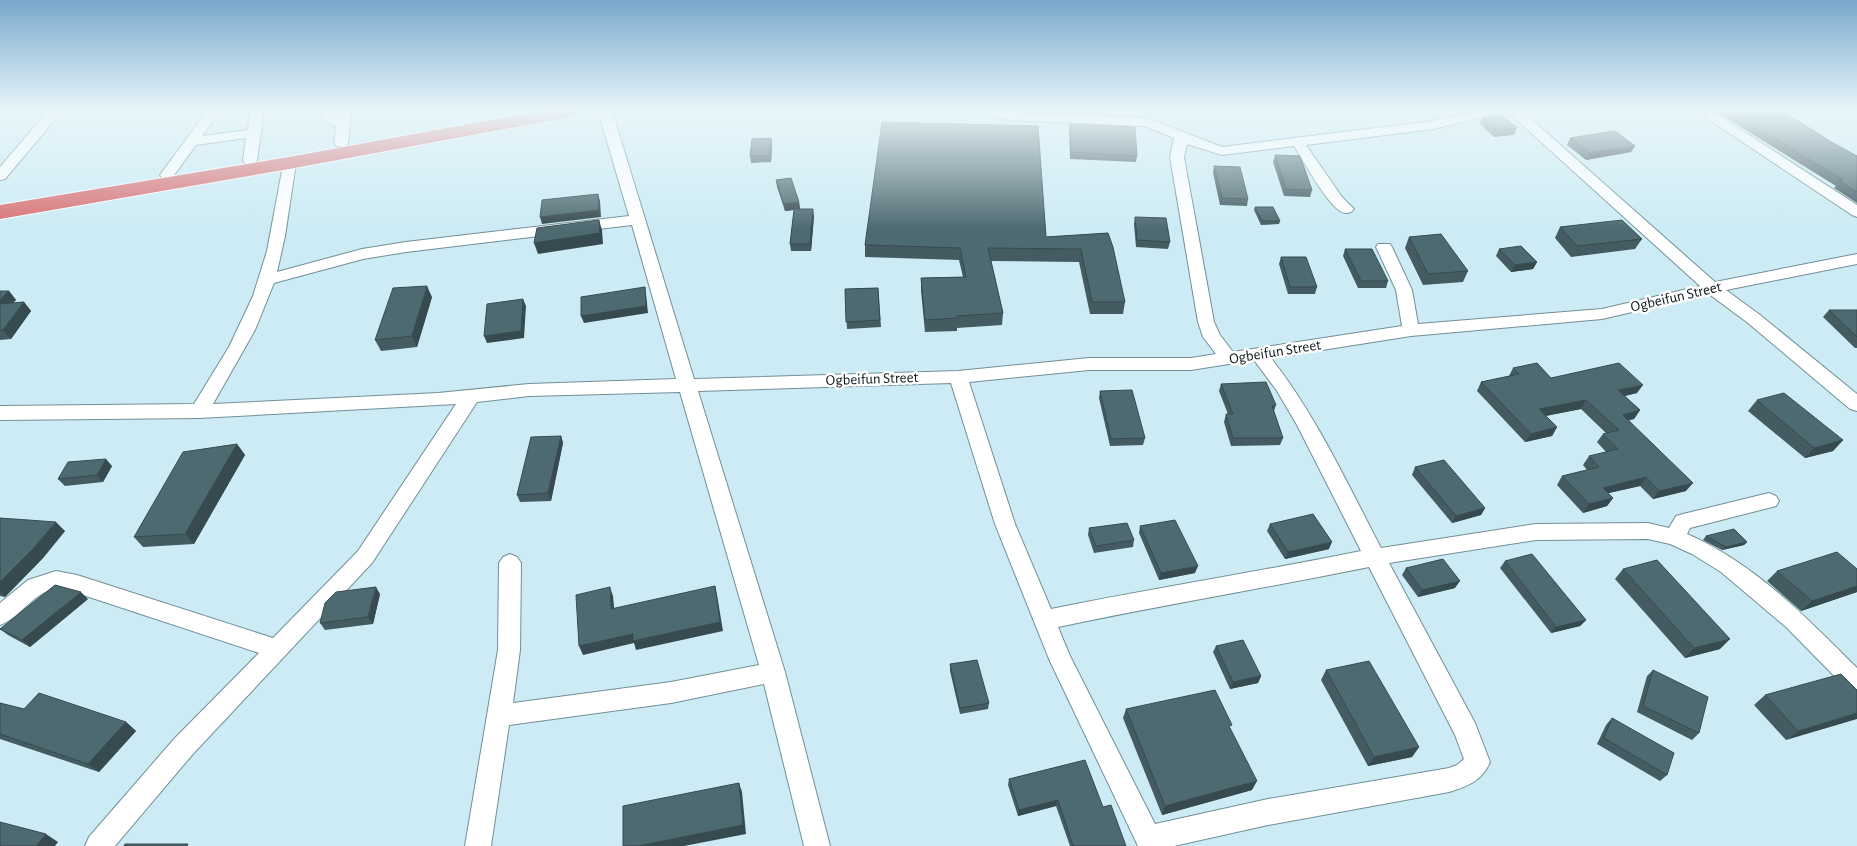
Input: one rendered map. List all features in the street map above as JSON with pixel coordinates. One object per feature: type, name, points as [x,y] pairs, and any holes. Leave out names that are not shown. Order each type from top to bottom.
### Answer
[{"type":"highway","points":[[0,206],[250,160],[276,150]]},
{"type":"highway","points":[[0,212],[357,150]]},
{"type":"street","points":[[0,176],[22,150]]},
{"type":"street","points":[[167,175],[185,150]]},
{"type":"street","points":[[250,160],[251,150]]},
{"type":"street","points":[[617,150],[773,672],[817,846]]},
{"type":"street","points":[[1178,150],[1177,157],[1206,322],[1212,337],[1229,359]]},
{"type":"street","points":[[1303,150],[1337,200],[1346,209]]},
{"type":"street","points":[[1560,150],[1712,288],[1754,319],[1857,404]]},
{"type":"street","points":[[1763,150],[1857,212]]},
{"type":"street","points":[[198,410],[224,372],[244,334],[267,280],[274,252],[289,163]]},
{"type":"street","points":[[267,280],[362,254],[397,248],[638,220]]},
{"type":"street","points":[[1384,247],[1404,290],[1411,330]]},
{"type":"street","name":"Ogbeifun Street","points":[[0,413],[198,410],[471,396],[529,390],[958,377],[1089,364],[1191,364],[1411,330],[1602,314],[1712,288],[1857,259]]},
{"type":"street","points":[[958,377],[1004,524],[1060,659],[1150,842],[1268,812],[1449,780],[1465,775],[1478,762],[1466,731],[1376,556],[1284,387],[1259,354]]},
{"type":"street","points":[[98,846],[183,747],[365,557],[471,396]]},
{"type":"street","points":[[1674,537],[1683,522],[1769,501]]},
{"type":"street","points":[[1044,620],[1151,598],[1255,581],[1376,556],[1536,532],[1648,531],[1674,537],[1699,548],[1728,566],[1794,620],[1857,684]]},
{"type":"street","points":[[478,846],[508,650],[510,562]]},
{"type":"street","points":[[0,616],[36,586],[56,580],[77,584],[278,649]]},
{"type":"street","points":[[499,715],[645,698],[722,686],[773,672]]},
{"type":"building","points":[[751,150],[770,150],[770,156],[750,156]]},
{"type":"building","points":[[878,150],[1040,150],[1046,237],[1108,233],[1113,247],[1125,302],[1092,302],[1081,249],[988,248],[1003,313],[925,320],[921,278],[966,277],[960,248],[865,245]]},
{"type":"building","points":[[1071,150],[1137,150],[1137,156],[1071,152]]},
{"type":"building","points":[[1586,150],[1606,150],[1589,153]]},
{"type":"building","points":[[1795,150],[1847,150],[1857,156],[1857,192],[1839,181],[1843,180]]},
{"type":"building","points":[[1275,155],[1300,156],[1312,190],[1286,189]]},
{"type":"building","points":[[1214,166],[1240,167],[1248,199],[1222,198]]},
{"type":"building","points":[[791,178],[799,202],[784,204],[776,180]]},
{"type":"building","points":[[598,194],[599,210],[540,217],[542,200]]},
{"type":"building","points":[[1255,207],[1273,207],[1280,221],[1262,221]]},
{"type":"building","points":[[794,209],[813,209],[810,244],[790,244]]},
{"type":"building","points":[[1135,217],[1166,218],[1170,242],[1137,240]]},
{"type":"building","points":[[599,220],[600,233],[534,243],[537,228]]},
{"type":"building","points":[[1622,220],[1642,239],[1577,246],[1560,227]]},
{"type":"building","points":[[1441,234],[1468,271],[1428,274],[1409,237]]},
{"type":"building","points":[[1521,246],[1537,262],[1515,265],[1499,249]]},
{"type":"building","points":[[1345,249],[1372,249],[1388,281],[1361,281]]},
{"type":"building","points":[[1281,257],[1306,257],[1317,287],[1290,287]]},
{"type":"building","points":[[427,286],[412,336],[375,340],[393,288]]},
{"type":"building","points":[[645,287],[646,306],[581,316],[581,297]]},
{"type":"building","points":[[878,288],[880,320],[846,322],[845,289]]},
{"type":"building","points":[[0,291],[9,291],[0,300]]},
{"type":"building","points":[[523,299],[521,331],[484,336],[487,304]]},
{"type":"building","points":[[24,302],[3,330],[0,330],[0,304]]},
{"type":"building","points":[[1829,310],[1857,310],[1857,337]]},
{"type":"building","points":[[1537,363],[1551,378],[1619,363],[1643,385],[1618,390],[1640,410],[1623,415],[1693,483],[1659,491],[1646,477],[1603,488],[1613,498],[1589,504],[1562,476],[1599,467],[1589,456],[1618,449],[1603,434],[1619,430],[1586,400],[1539,409],[1557,427],[1531,434],[1481,382],[1519,374],[1513,368]]},
{"type":"building","points":[[1266,382],[1276,405],[1272,406],[1283,438],[1233,438],[1226,414],[1233,414],[1221,384]]},
{"type":"building","points":[[1132,390],[1145,438],[1111,439],[1100,391]]},
{"type":"building","points":[[1784,393],[1843,440],[1814,448],[1757,400]]},
{"type":"building","points":[[561,436],[548,493],[517,495],[531,437]]},
{"type":"building","points":[[237,444],[185,534],[134,537],[183,452]]},
{"type":"building","points":[[106,459],[97,475],[58,479],[68,462]]},
{"type":"building","points":[[1444,460],[1485,508],[1456,516],[1415,467]]},
{"type":"building","points":[[1313,514],[1332,542],[1288,552],[1270,524]]},
{"type":"building","points":[[0,518],[56,522],[33,549],[0,582]]},
{"type":"building","points":[[1175,520],[1198,566],[1161,573],[1140,526]]},
{"type":"building","points":[[1127,523],[1134,540],[1096,546],[1089,528]]},
{"type":"building","points":[[1734,529],[1747,542],[1726,547],[1706,536]]},
{"type":"building","points":[[1837,552],[1857,569],[1857,586],[1812,601],[1777,571]]},
{"type":"building","points":[[1532,554],[1586,620],[1556,627],[1505,561]]},
{"type":"building","points":[[1443,559],[1460,581],[1422,590],[1406,568]]},
{"type":"building","points":[[1657,560],[1730,639],[1694,648],[1623,569]]},
{"type":"building","points":[[55,585],[81,592],[22,640],[0,629]]},
{"type":"building","points":[[715,586],[720,622],[633,641],[633,634],[579,646],[576,595],[610,587],[611,609]]},
{"type":"building","points":[[376,587],[368,617],[320,623],[325,603],[336,592]]},
{"type":"building","points":[[1243,640],[1261,676],[1233,682],[1216,646]]},
{"type":"building","points":[[977,660],[989,703],[960,708],[950,664]]},
{"type":"building","points":[[1369,661],[1419,747],[1374,757],[1326,670]]},
{"type":"building","points":[[1653,670],[1708,697],[1699,733],[1643,706]]},
{"type":"building","points":[[1841,674],[1857,690],[1857,713],[1798,731],[1765,695]]},
{"type":"building","points":[[1215,690],[1232,725],[1229,726],[1257,781],[1165,806],[1126,709]]},
{"type":"building","points":[[39,693],[126,722],[88,764],[0,734],[0,703],[24,709]]},
{"type":"building","points":[[1612,718],[1674,753],[1667,775],[1604,738]]},
{"type":"building","points":[[1085,760],[1103,807],[1111,805],[1126,846],[1073,846],[1058,800],[1019,810],[1009,779]]},
{"type":"building","points":[[739,783],[743,825],[638,846],[623,846],[623,806]]},
{"type":"building","points":[[0,822],[46,834],[36,846],[0,846]]},
{"type":"building","points":[[125,844],[188,844],[187,846],[124,846]]}]
